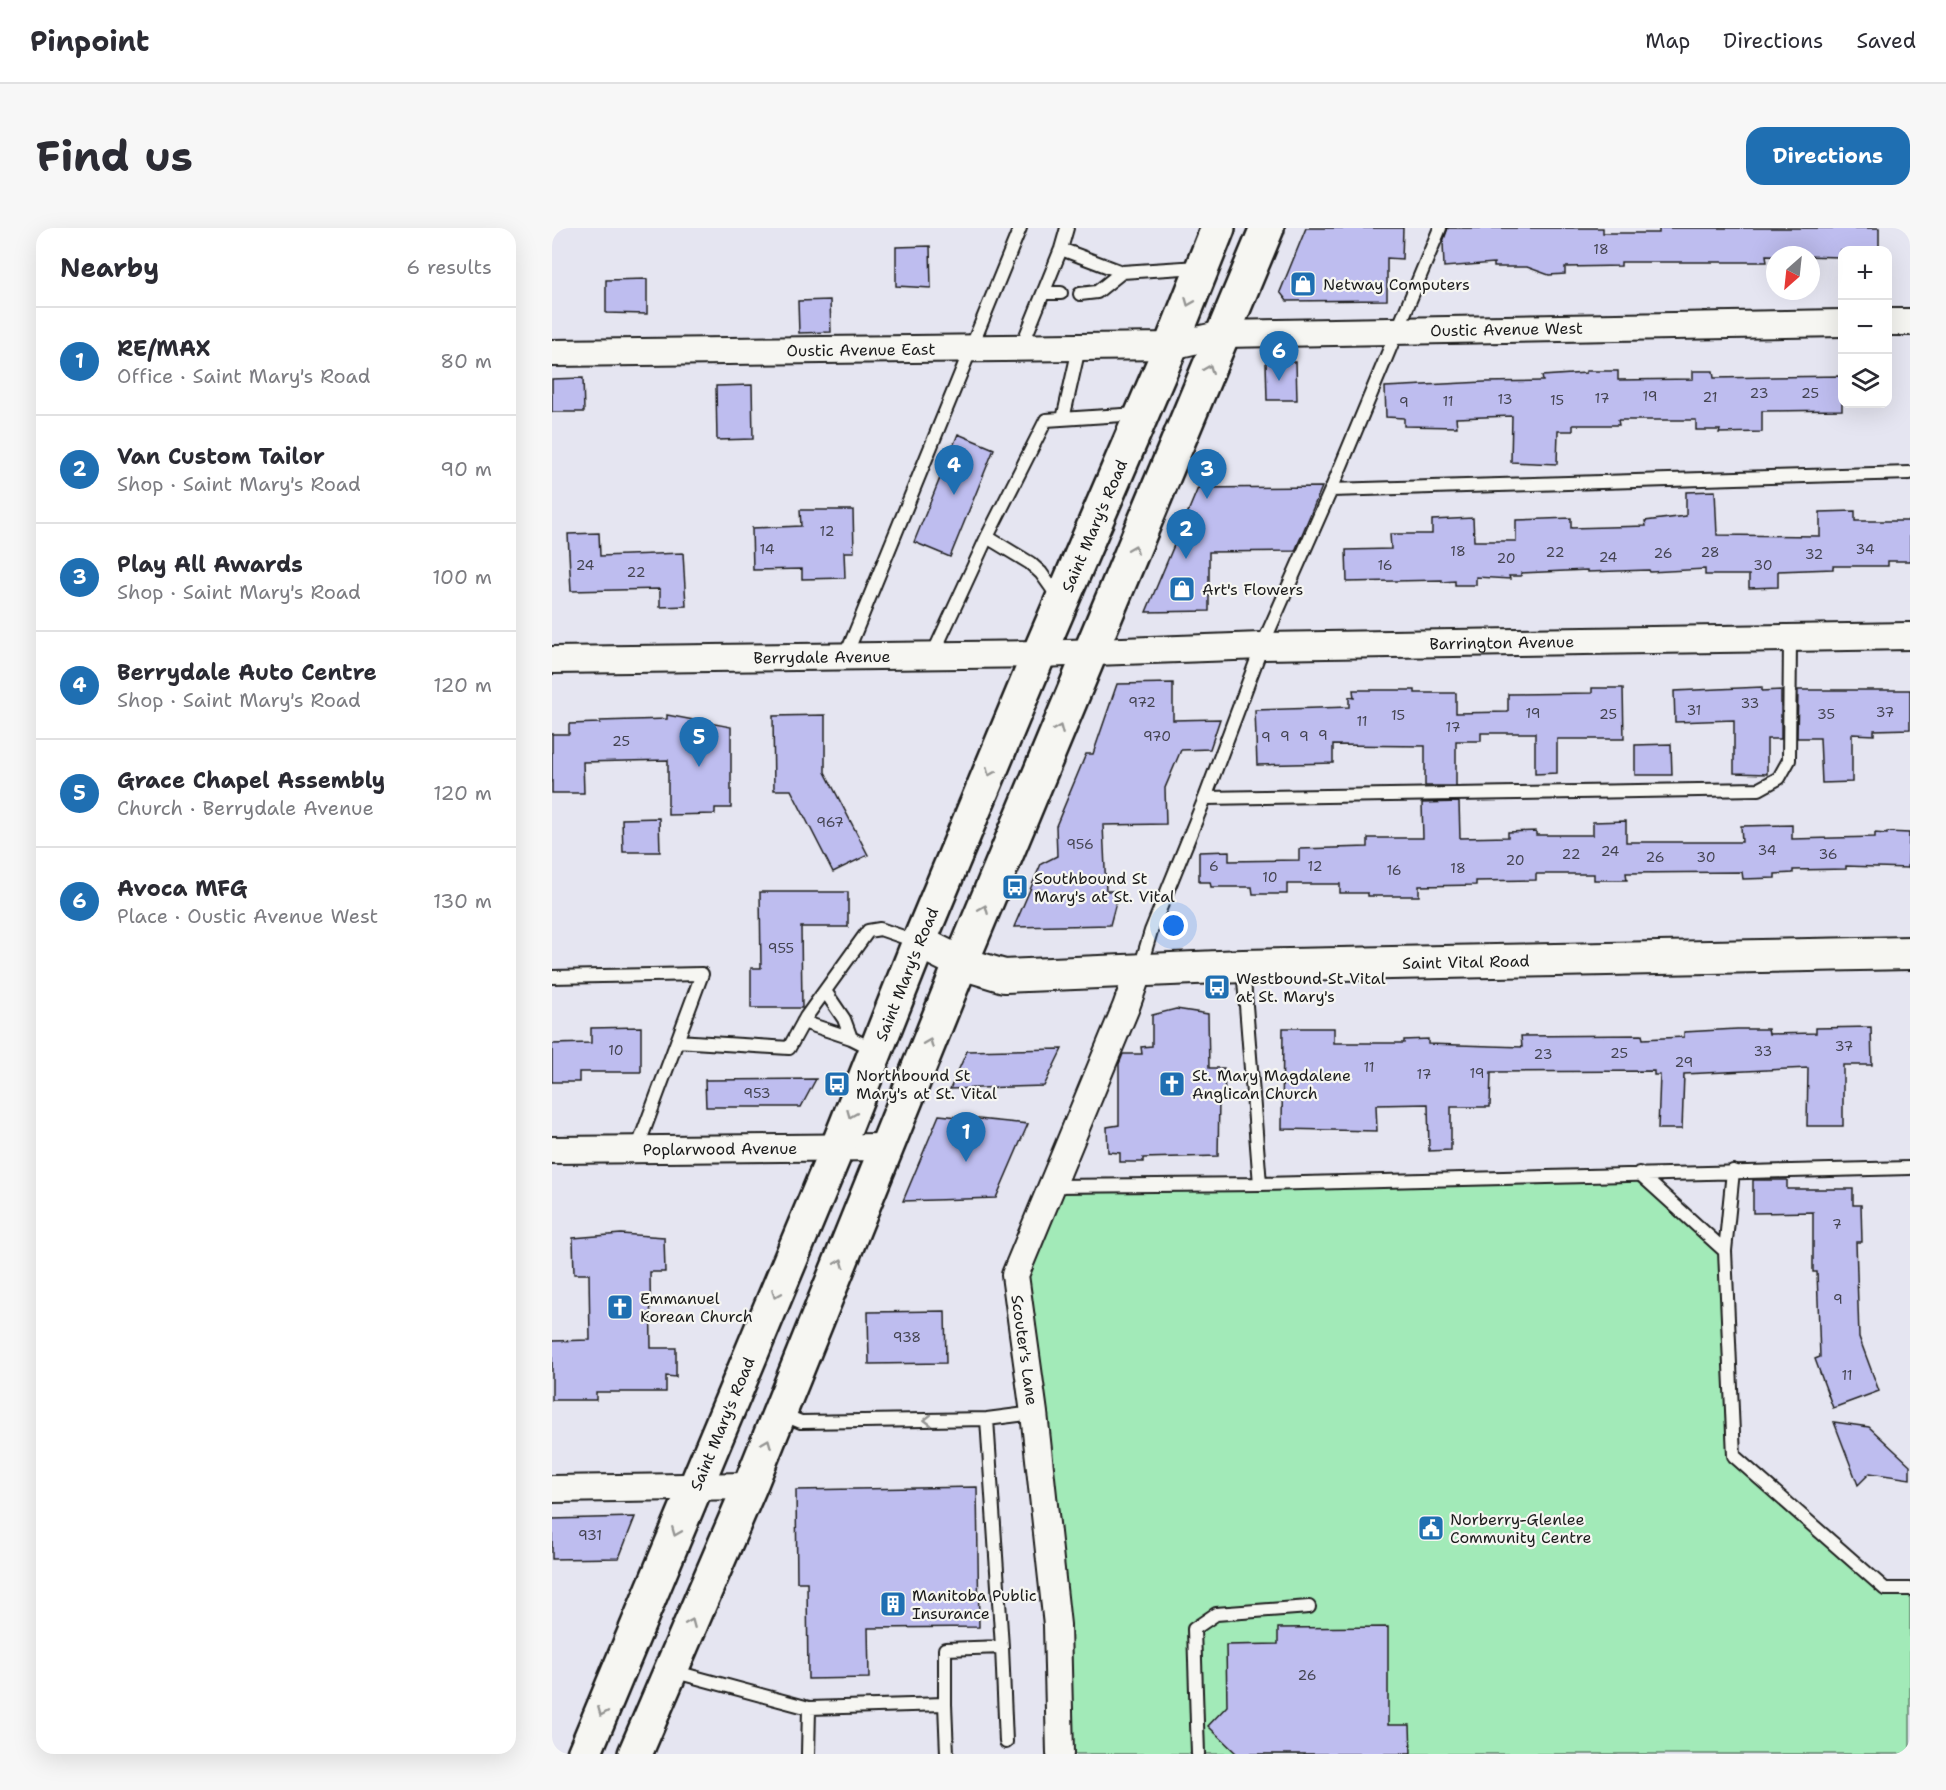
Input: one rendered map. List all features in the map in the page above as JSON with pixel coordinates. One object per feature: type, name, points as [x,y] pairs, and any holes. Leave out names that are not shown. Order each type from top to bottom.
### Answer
[{"type":"main road","name":"Saint Mary's Road","points":[[584,1754],[838,1146],[864,1044],[919,942],[1061,601],[1171,346],[1218,228]]},
{"type":"main road","points":[[635,1754],[750,1486],[961,963],[1267,228]]},
{"type":"street","points":[[1892,322],[1910,322]]},
{"type":"street","name":"Oustic Avenue West","points":[[1171,346],[1223,334],[1838,323]]},
{"type":"street","name":"Oustic Avenue East","points":[[552,353],[1171,346]]},
{"type":"street","name":"Barrington Avenue","points":[[1092,652],[1262,646],[1910,636]]},
{"type":"street","name":"Berrydale Avenue","points":[[552,660],[1092,652]]},
{"type":"street","name":"Saint Vital Road","points":[[919,942],[961,963],[1004,976],[1243,966],[1910,953]]},
{"type":"street","name":"Scouter's Lane","points":[[1060,1754],[1057,1625],[1034,1413],[1015,1275],[1126,1007],[1139,970]]},
{"type":"street","name":"Poplarwood Avenue","points":[[552,1150],[887,1147]]},
{"type":"street","points":[[552,1489],[750,1486]]},
{"type":"lane","points":[[846,655],[1020,228]]},
{"type":"lane","points":[[1021,348],[1061,249],[1067,228]]},
{"type":"lane","points":[[1139,970],[1151,931],[1205,798],[1262,646],[1331,490],[1440,228]]},
{"type":"lane","points":[[1061,249],[1122,272],[1202,267]]},
{"type":"lane","points":[[1080,294],[1097,292],[1122,272]]},
{"type":"lane","points":[[1044,293],[1061,293]]},
{"type":"lane","points":[[1064,419],[1079,348]]},
{"type":"lane","points":[[933,654],[987,537],[1046,420],[1142,414]]},
{"type":"lane","points":[[1331,490],[1910,473]]},
{"type":"lane","points":[[987,537],[1030,563],[1041,573],[1061,601]]},
{"type":"lane","points":[[1205,798],[1760,789],[1779,778],[1789,760],[1790,638]]},
{"type":"lane","points":[[677,1041],[789,1048],[803,1022],[868,931],[880,929],[919,942]]},
{"type":"lane","points":[[1243,966],[1260,1184]]},
{"type":"lane","points":[[552,977],[702,974],[637,1149]]},
{"type":"lane","points":[[825,991],[864,1044]]},
{"type":"lane","points":[[803,1022],[864,1044]]},
{"type":"lane","points":[[1052,1186],[1260,1184],[1910,1168]]},
{"type":"lane","points":[[1733,1171],[1725,1251],[1734,1456],[1885,1589],[1910,1588]]},
{"type":"lane","points":[[1639,1173],[1725,1251]]},
{"type":"lane","points":[[779,1413],[801,1422],[987,1419],[1034,1413]]},
{"type":"lane","points":[[987,1419],[1006,1742]]},
{"type":"lane","points":[[1198,1754],[1194,1629],[1216,1614],[1309,1607]]},
{"type":"lane","points":[[947,1754],[945,1649],[1002,1647]]},
{"type":"lane","points":[[670,1671],[809,1708],[945,1704]]},
{"type":"lane","points":[[808,1754],[809,1708]]},
{"type":"green space","name":"Norberry-Glenlee Community Centre","points":[[1636,1181],[1725,1251],[1729,1460],[1883,1596],[1910,1595],[1910,1754],[1066,1754],[1023,1276],[1060,1193]]},
{"type":"building","points":[[1306,228],[1403,228],[1402,259],[1387,258],[1387,300],[1287,301],[1280,292]]},
{"type":"building","points":[[1448,228],[1603,228],[1603,233],[1659,233],[1659,228],[1879,228],[1879,246],[1838,246],[1838,257],[1820,256],[1820,246],[1766,246],[1766,262],[1621,262],[1621,266],[1565,267],[1565,274],[1549,275],[1527,267],[1494,267],[1494,263],[1444,267],[1443,242]]},
{"type":"building","points":[[930,246],[931,288],[896,286],[896,247]]},
{"type":"building","points":[[647,279],[647,314],[606,313],[606,280]]},
{"type":"building","points":[[830,300],[831,332],[799,333],[798,301]]},
{"type":"building","points":[[1266,362],[1296,362],[1297,400],[1267,400]]},
{"type":"building","points":[[1586,371],[1618,371],[1618,380],[1693,379],[1693,371],[1713,371],[1714,378],[1838,376],[1838,408],[1842,410],[1762,411],[1762,432],[1719,433],[1720,430],[1696,430],[1696,420],[1618,420],[1619,425],[1573,425],[1573,431],[1558,431],[1557,464],[1511,462],[1512,416],[1456,418],[1457,427],[1404,426],[1404,418],[1386,417],[1385,387],[1543,381],[1542,376],[1586,373]]},
{"type":"building","points":[[583,378],[584,412],[552,412],[552,379]]},
{"type":"building","points":[[752,385],[753,439],[717,440],[716,386]]},
{"type":"building","points":[[958,434],[994,449],[950,557],[914,542]]},
{"type":"building","points":[[1322,487],[1295,551],[1209,552],[1209,611],[1146,612],[1198,488]]},
{"type":"building","points":[[1715,491],[1717,535],[1820,536],[1820,512],[1855,511],[1855,521],[1910,521],[1910,561],[1888,561],[1888,566],[1833,566],[1833,569],[1778,571],[1778,587],[1749,588],[1749,575],[1705,575],[1705,569],[1650,572],[1649,570],[1587,572],[1587,570],[1521,573],[1521,576],[1509,576],[1510,579],[1476,577],[1476,585],[1455,585],[1455,581],[1442,582],[1442,580],[1347,582],[1346,550],[1391,549],[1390,534],[1432,534],[1432,520],[1473,518],[1474,541],[1516,541],[1516,520],[1571,518],[1571,528],[1646,526],[1645,521],[1686,516],[1686,492]]},
{"type":"building","points":[[800,510],[853,510],[854,552],[844,552],[845,578],[802,579],[802,569],[753,570],[752,528],[801,526]]},
{"type":"building","points":[[599,533],[600,556],[683,553],[686,606],[660,607],[660,589],[571,591],[568,534]]},
{"type":"building","points":[[1173,683],[1173,720],[1220,719],[1210,749],[1181,750],[1165,788],[1166,824],[1103,825],[1106,891],[1119,891],[1110,925],[1014,927],[1041,864],[1057,856],[1056,826],[1086,754],[1093,754],[1117,684]]},
{"type":"building","points":[[1762,687],[1762,691],[1781,690],[1781,739],[1767,739],[1767,774],[1734,773],[1734,720],[1675,722],[1674,691]]},
{"type":"building","points":[[1592,688],[1623,688],[1624,739],[1557,739],[1557,773],[1535,774],[1535,733],[1481,733],[1481,741],[1456,741],[1456,786],[1425,786],[1425,746],[1333,745],[1333,763],[1257,765],[1255,710],[1349,707],[1349,697],[1354,698],[1353,690],[1415,690],[1415,693],[1456,693],[1456,713],[1508,712],[1508,694],[1592,693]]},
{"type":"building","points":[[1798,690],[1910,690],[1910,729],[1874,730],[1874,735],[1852,734],[1852,782],[1822,783],[1820,738],[1797,738]]},
{"type":"building","points":[[667,715],[731,727],[731,808],[715,808],[715,814],[668,815],[668,760],[583,762],[584,793],[552,793],[552,734],[569,734],[569,724],[667,719]]},
{"type":"building","points":[[825,715],[825,772],[868,855],[833,872],[791,790],[774,790],[773,716]]},
{"type":"building","points":[[1671,744],[1672,775],[1635,775],[1635,745]]},
{"type":"building","points":[[1459,802],[1460,838],[1508,837],[1508,832],[1536,831],[1536,835],[1593,835],[1593,822],[1626,821],[1626,842],[1742,842],[1741,826],[1792,825],[1792,839],[1875,837],[1875,833],[1909,833],[1908,868],[1846,866],[1846,869],[1793,870],[1793,873],[1775,874],[1775,878],[1743,879],[1742,872],[1626,873],[1627,880],[1594,880],[1594,874],[1536,874],[1536,880],[1476,881],[1476,885],[1419,886],[1419,896],[1368,896],[1368,893],[1340,893],[1340,884],[1287,884],[1287,894],[1253,894],[1252,887],[1211,887],[1210,882],[1199,882],[1199,852],[1229,851],[1229,861],[1299,860],[1299,849],[1368,847],[1368,838],[1423,838],[1422,803]]},
{"type":"building","points":[[659,818],[660,852],[623,852],[622,819]]},
{"type":"building","points":[[760,892],[848,892],[848,927],[801,927],[802,1008],[751,1008],[751,968],[761,968]]},
{"type":"building","name":"St. Mary Magdalene Anglican Church","points":[[1176,1009],[1208,1014],[1209,1068],[1224,1068],[1225,1099],[1219,1099],[1218,1156],[1143,1158],[1143,1162],[1120,1162],[1120,1153],[1108,1152],[1107,1127],[1119,1125],[1119,1064],[1123,1054],[1142,1054],[1141,1047],[1152,1046],[1152,1015]]},
{"type":"building","points":[[641,1027],[641,1072],[579,1072],[579,1082],[552,1082],[552,1044],[591,1043],[591,1028]]},
{"type":"building","points":[[1871,1027],[1872,1065],[1843,1065],[1843,1126],[1807,1126],[1808,1068],[1684,1074],[1682,1129],[1658,1129],[1660,1075],[1654,1075],[1654,1071],[1491,1072],[1490,1107],[1451,1107],[1451,1150],[1429,1151],[1428,1104],[1376,1105],[1377,1131],[1282,1129],[1283,1028],[1334,1028],[1334,1043],[1404,1043],[1404,1040],[1428,1039],[1428,1044],[1522,1047],[1521,1036],[1642,1035],[1643,1039],[1684,1037],[1684,1032],[1737,1029],[1768,1029],[1769,1034],[1816,1033],[1816,1028]]},
{"type":"building","points":[[1062,1049],[1044,1086],[950,1089],[967,1051]]},
{"type":"building","points":[[816,1079],[801,1107],[706,1107],[705,1080]]},
{"type":"building","points":[[939,1115],[1028,1124],[996,1198],[903,1201]]},
{"type":"building","points":[[1753,1180],[1787,1180],[1787,1189],[1853,1189],[1853,1205],[1861,1205],[1862,1242],[1856,1242],[1859,1337],[1879,1391],[1833,1408],[1815,1359],[1820,1357],[1817,1272],[1813,1272],[1813,1212],[1753,1213]]},
{"type":"building","name":"Emmanuel Korean Church","points":[[621,1234],[664,1237],[665,1272],[650,1272],[651,1348],[676,1348],[676,1377],[666,1376],[666,1392],[596,1392],[596,1400],[552,1400],[552,1341],[590,1340],[589,1274],[574,1274],[573,1238]]},
{"type":"building","points":[[945,1311],[946,1363],[869,1364],[868,1312]]},
{"type":"building","points":[[1834,1422],[1869,1427],[1910,1465],[1910,1479],[1870,1473],[1858,1485]]},
{"type":"building","name":"Manitoba Public Insurance","points":[[977,1487],[979,1627],[868,1628],[869,1678],[808,1679],[807,1582],[797,1582],[796,1490]]},
{"type":"building","points":[[635,1517],[619,1558],[552,1559],[552,1519]]},
{"type":"building","points":[[1388,1627],[1388,1725],[1410,1725],[1411,1754],[1237,1754],[1208,1726],[1227,1706],[1226,1645],[1278,1644],[1278,1628]]},
{"type":"place","name":"Netway Computers","points":[[1303,284]]},
{"type":"place","name":"Avoca MFG","points":[[1279,381]]},
{"type":"place","name":"Berrydale Auto Centre","points":[[954,495]]},
{"type":"place","name":"Play All Awards","points":[[1207,499]]},
{"type":"place","name":"Van Custom Tailor","points":[[1186,559]]},
{"type":"place","name":"Art's Flowers","points":[[1182,589]]},
{"type":"place","name":"Grace Chapel Assembly","points":[[699,767]]},
{"type":"place","name":"Southbound St Mary's at St. Vital","points":[[1015,887]]},
{"type":"place","name":"Westbound St Vital at St. Mary's","points":[[1217,987]]},
{"type":"place","name":"Northbound St Mary's at St. Vital","points":[[837,1084]]},
{"type":"place","name":"St. Mary Magdalene Anglican Church","points":[[1172,1084]]},
{"type":"place","name":"RE/MAX","points":[[966,1162]]},
{"type":"place","name":"Emmanuel Korean Church","points":[[620,1307]]},
{"type":"place","name":"Norberry-Glenlee Community Centre","points":[[1431,1528]]},
{"type":"place","name":"Manitoba Public Insurance","points":[[893,1604]]}]
